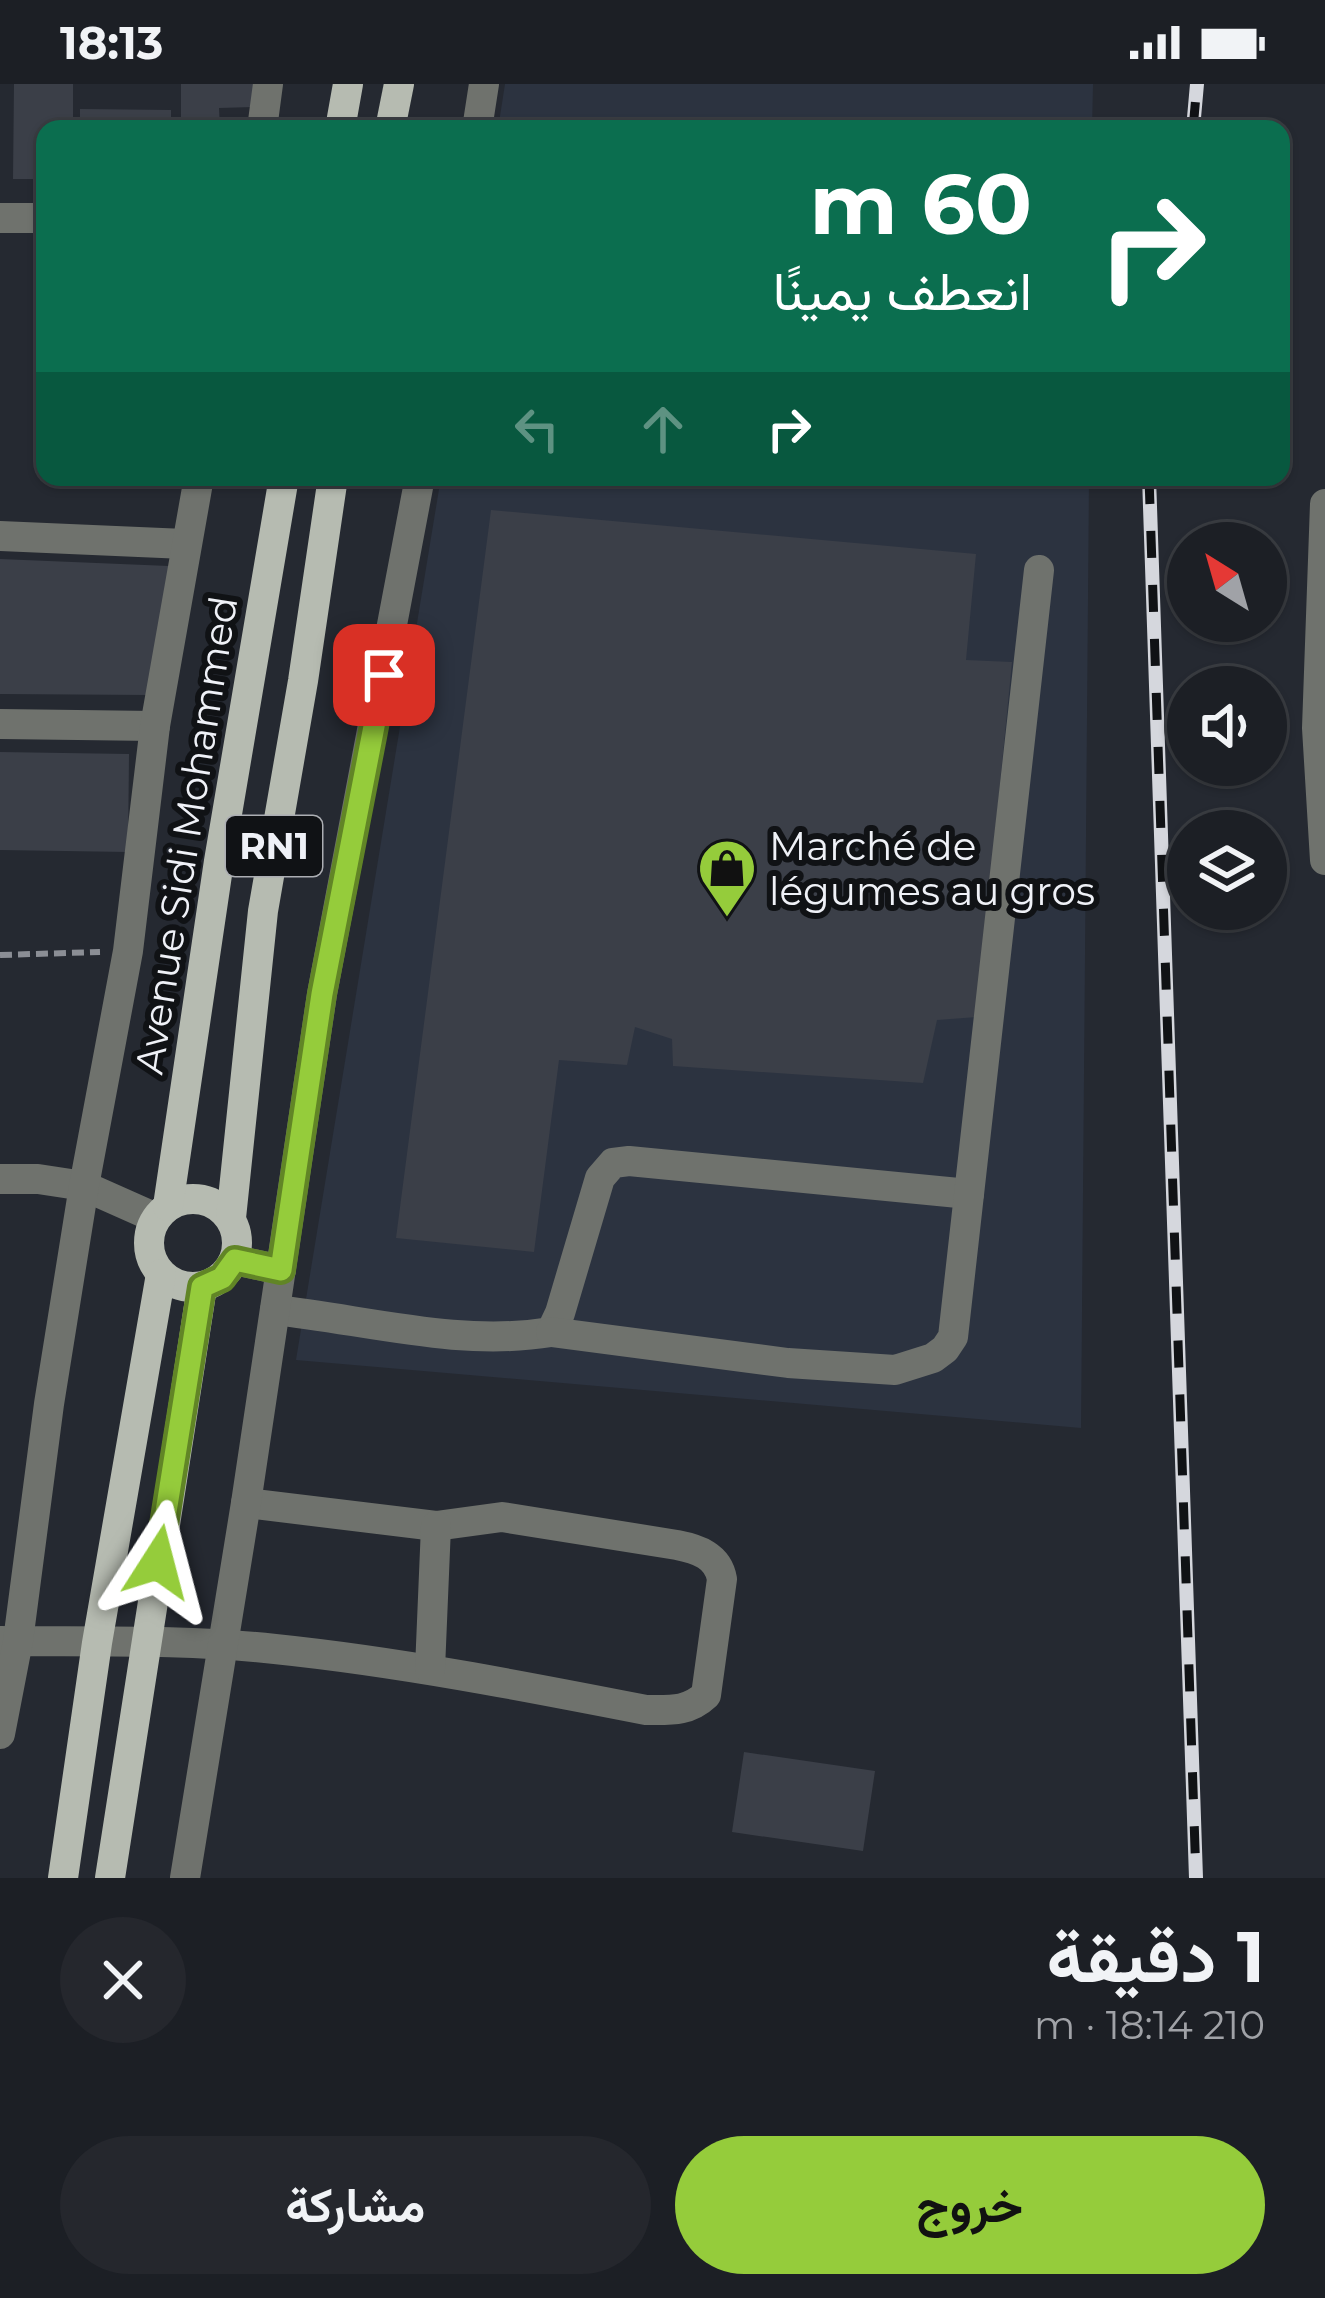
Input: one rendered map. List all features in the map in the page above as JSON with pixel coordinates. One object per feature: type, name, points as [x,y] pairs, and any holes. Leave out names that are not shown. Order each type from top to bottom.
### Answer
[{"type":"main road","points":[[342,120],[348,84]]},
{"type":"main road","points":[[392,120],[399,84]]},
{"type":"main road","name":"Avenue Sidi Mohammed","points":[[162,1212],[282,486]]},
{"type":"main road","name":"RN1","points":[[235,1260],[238,1238],[231,1218],[263,910],[332,486]]},
{"type":"main road","points":[[162,1212],[190,1198],[213,1202],[231,1218]]},
{"type":"main road","name":"RN1","points":[[63,1878],[161,1274],[150,1255],[150,1233],[162,1212]]},
{"type":"main road","points":[[161,1274],[180,1286],[202,1287],[222,1278],[235,1260]]},
{"type":"main road","points":[[110,1878],[202,1287]]},
{"type":"street","points":[[263,120],[268,84]]},
{"type":"street","points":[[478,120],[484,84]]},
{"type":"street","points":[[0,218],[36,218]]},
{"type":"street","points":[[0,1734],[9,1641],[128,951],[155,726],[197,486]]},
{"type":"street","points":[[185,1878],[322,994],[418,486]]},
{"type":"street","points":[[1325,504],[1321,728],[1325,860]]},
{"type":"street","points":[[0,536],[185,544]]},
{"type":"street","points":[[275,1310],[465,1336],[551,1332],[788,1363],[895,1370],[946,1349],[953,1337],[1039,570]]},
{"type":"street","points":[[0,724],[155,726]]},
{"type":"street","points":[[551,1332],[600,1178],[613,1163],[969,1194]]},
{"type":"street","points":[[0,1178],[84,1186],[162,1212]]},
{"type":"street","points":[[235,1260],[281,1270]]},
{"type":"street","points":[[9,1641],[269,1648],[430,1669],[646,1710],[677,1710],[706,1695],[722,1579],[713,1559],[702,1552],[502,1517],[436,1526],[246,1503]]},
{"type":"street","points":[[430,1669],[436,1526]]},
{"type":"path","points":[[0,955],[128,951]]},
{"type":"shaded area","points":[[505,84],[1093,84],[1092,120],[499,120]]},
{"type":"shaded area","name":"Marché de légumes au gros","points":[[440,486],[1089,486],[1081,1428],[296,1360]]},
{"type":"building","points":[[14,84],[73,84],[73,120],[36,120],[36,179],[13,179]]},
{"type":"building","points":[[181,84],[253,84],[253,107],[219,108],[220,120],[181,120]]},
{"type":"building","points":[[80,109],[171,110],[171,120],[80,120]]},
{"type":"building","points":[[491,510],[976,554],[966,660],[1012,662],[977,1017],[937,1020],[923,1083],[673,1066],[672,1039],[635,1027],[627,1065],[559,1060],[534,1252],[396,1238]]},
{"type":"building","points":[[0,559],[169,566],[149,695],[0,694]]},
{"type":"building","points":[[0,752],[129,754],[128,852],[0,850]]},
{"type":"building","points":[[744,1752],[875,1771],[863,1851],[732,1832]]},
{"type":"railway","points":[[1194,120],[1197,84]]},
{"type":"railway","points":[[1149,486],[1196,1878]]},
{"type":"place","name":"Marché de légumes au gros","points":[[727,919]]},
{"type":"route","points":[[158,1562],[202,1287],[222,1278],[235,1260],[281,1270],[322,994],[384,675]]}]
